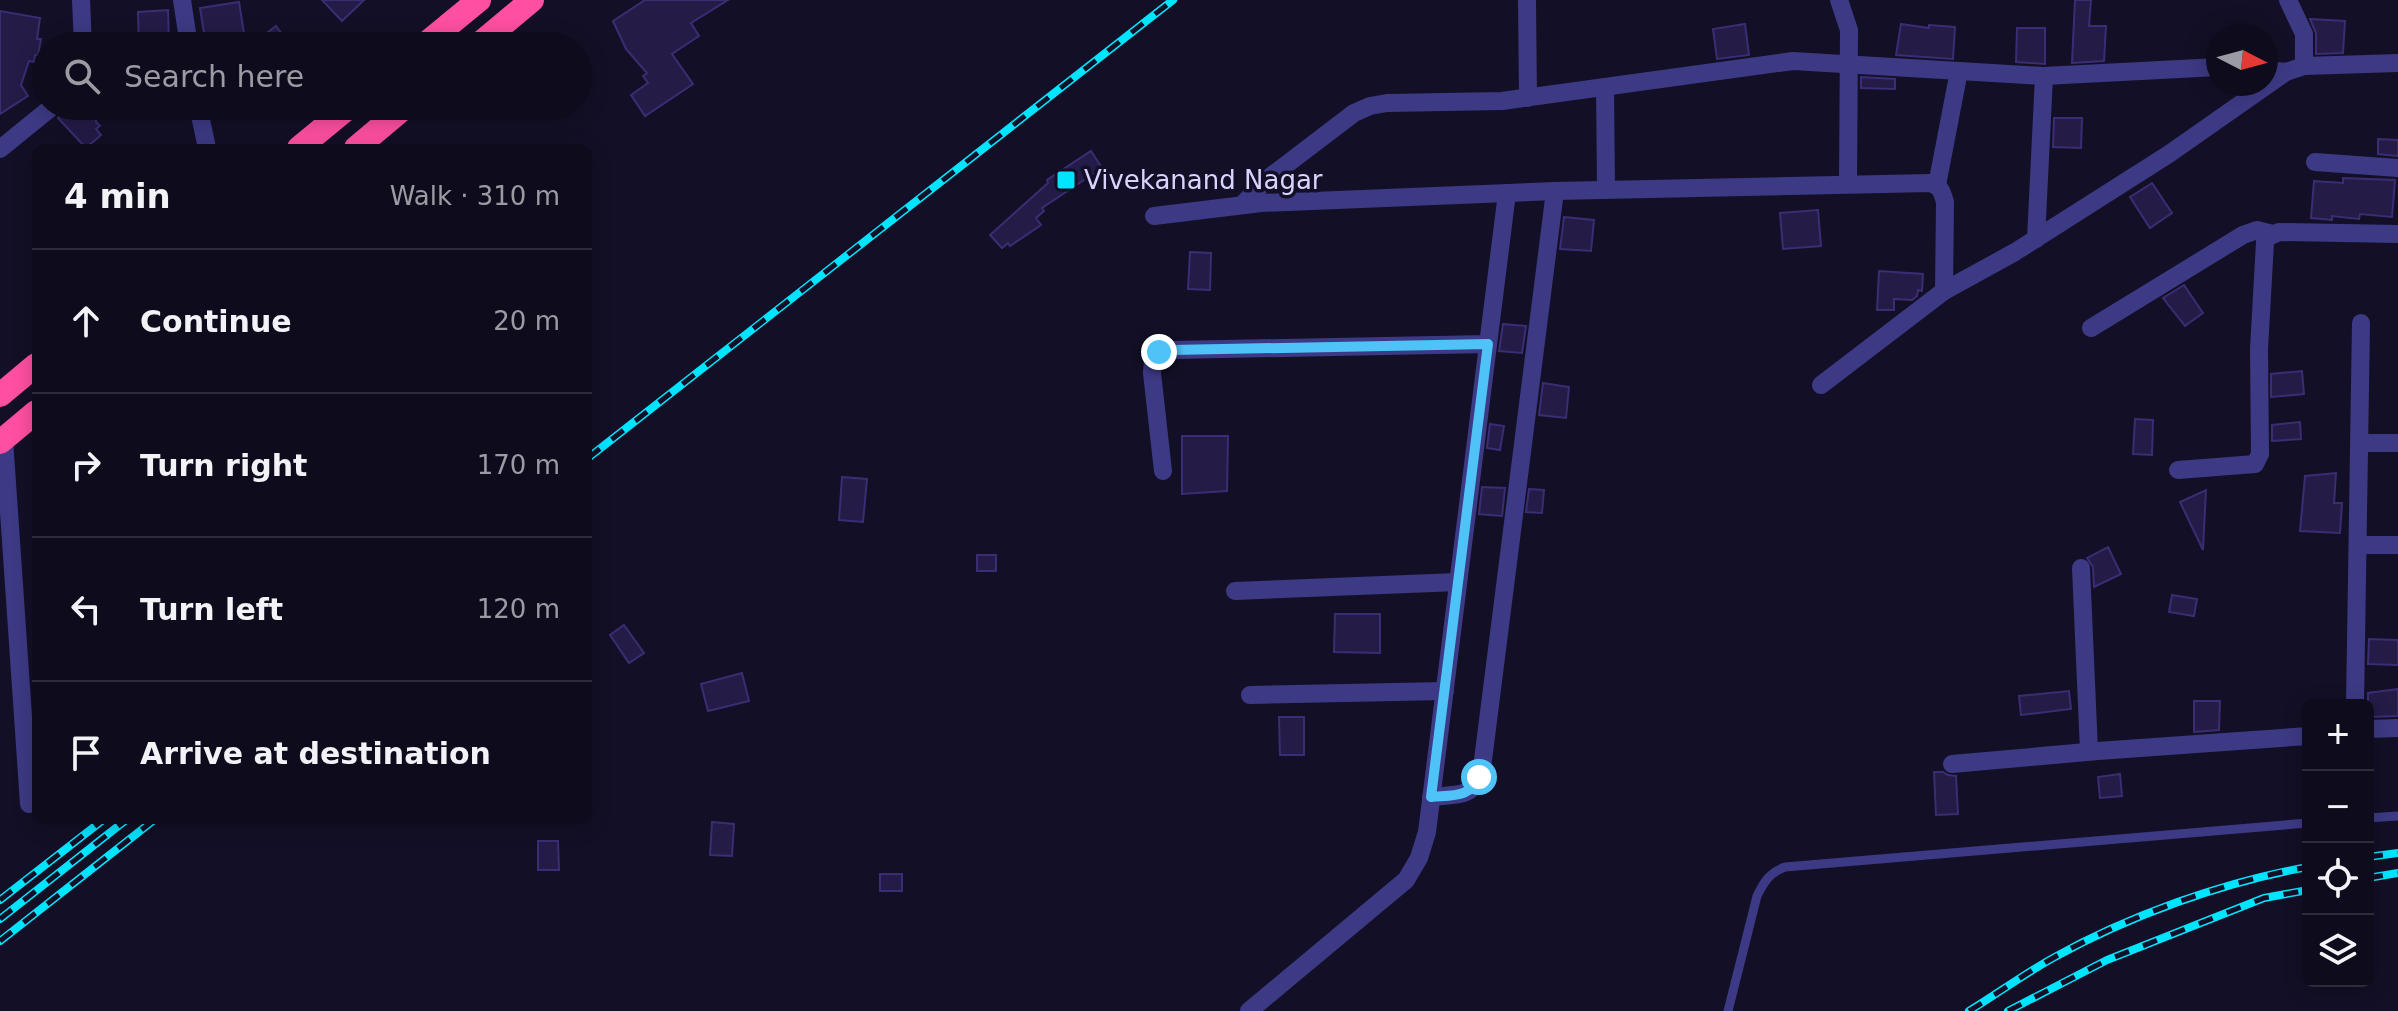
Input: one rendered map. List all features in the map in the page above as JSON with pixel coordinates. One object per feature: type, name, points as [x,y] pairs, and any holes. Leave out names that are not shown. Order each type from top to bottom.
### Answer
[{"type":"highway","points":[[440,32],[479,0]]},
{"type":"highway","points":[[494,32],[532,0]]},
{"type":"highway","points":[[304,144],[333,120]]},
{"type":"highway","points":[[361,144],[389,120]]},
{"type":"highway","points":[[0,395],[32,368]]},
{"type":"highway","points":[[2,440],[32,415]]},
{"type":"street","points":[[81,0],[82,32]]},
{"type":"street","points":[[182,0],[187,32]]},
{"type":"street","points":[[1527,0],[1528,98]]},
{"type":"street","points":[[1839,0],[1849,30],[1848,184]]},
{"type":"street","points":[[1821,385],[1944,291],[2036,239],[2295,69],[2304,34],[2288,0]]},
{"type":"street","points":[[1242,205],[1266,180],[1354,113],[1387,103],[1502,101],[1793,61],[2044,76],[2206,68]]},
{"type":"street","points":[[2278,70],[2398,63]]},
{"type":"street","points":[[1937,185],[1959,71]]},
{"type":"street","points":[[2036,239],[2044,76]]},
{"type":"street","points":[[1605,87],[1606,189]]},
{"type":"street","points":[[0,149],[36,120]]},
{"type":"street","points":[[201,120],[206,144]]},
{"type":"street","points":[[2315,162],[2398,168]]},
{"type":"street","points":[[1154,216],[1242,205],[1507,193],[1914,182],[1937,185],[1942,191],[1945,202],[1944,291]]},
{"type":"street","points":[[1431,797],[1469,793],[1476,785],[1483,760],[1555,191]]},
{"type":"street","points":[[1249,1011],[1406,880],[1427,832],[1507,193]]},
{"type":"street","points":[[2091,328],[2243,235],[2257,230],[2273,234],[2301,231],[2398,234]]},
{"type":"street","points":[[2178,470],[2258,462],[2259,349],[2265,242],[2273,234]]},
{"type":"street","points":[[2355,699],[2361,323]]},
{"type":"street","points":[[1163,471],[1152,373],[1153,361],[1159,352],[1488,344]]},
{"type":"street","points":[[2,440],[29,804]]},
{"type":"street","points":[[2360,443],[2398,443]]},
{"type":"street","points":[[2358,545],[2398,545]]},
{"type":"street","points":[[2081,568],[2089,751]]},
{"type":"street","points":[[1235,591],[1458,582]]},
{"type":"street","points":[[1250,695],[1445,691]]},
{"type":"street","points":[[2374,729],[2398,728]]},
{"type":"street","points":[[1952,764],[2302,736]]},
{"type":"lane","points":[[2374,818],[2398,816]]},
{"type":"lane","points":[[1728,1011],[1757,896],[1765,880],[1774,871],[1785,867],[2302,824]]},
{"type":"building","points":[[322,0],[364,0],[342,21]]},
{"type":"building","points":[[645,0],[728,0],[691,23],[699,36],[672,54],[693,84],[645,116],[631,95],[648,83],[643,76],[647,73],[626,49],[613,21]]},
{"type":"building","points":[[2075,0],[2091,0],[2089,26],[2106,26],[2104,61],[2072,63]]},
{"type":"building","points":[[239,2],[244,32],[204,32],[200,8]]},
{"type":"building","points":[[168,10],[169,32],[139,32],[138,12]]},
{"type":"building","points":[[0,11],[40,18],[38,32],[32,32],[32,62],[29,61],[21,85],[28,96],[0,114]]},
{"type":"building","points":[[2310,19],[2345,21],[2343,53],[2316,54],[2316,33]]},
{"type":"building","points":[[1745,24],[1749,55],[1717,59],[1713,29]]},
{"type":"building","points":[[1901,24],[1929,28],[1929,25],[1955,27],[1953,59],[1896,55]]},
{"type":"building","points":[[2017,28],[2045,28],[2045,64],[2016,62]]},
{"type":"building","points":[[1861,77],[1895,79],[1895,89],[1861,88]]},
{"type":"building","points":[[2054,118],[2082,118],[2081,148],[2053,147]]},
{"type":"building","points":[[60,120],[96,120],[100,126],[96,129],[101,135],[91,144],[82,144]]},
{"type":"building","points":[[2378,139],[2398,140],[2398,156],[2378,154]]},
{"type":"building","points":[[1091,151],[1102,168],[1042,208],[1044,211],[1036,218],[1041,225],[1002,248],[990,235],[1048,183],[1047,180]]},
{"type":"building","points":[[2343,178],[2395,180],[2392,217],[2360,214],[2359,219],[2332,216],[2332,220],[2311,218],[2314,181],[2343,183]]},
{"type":"building","points":[[2152,183],[2172,213],[2150,228],[2130,197]]},
{"type":"building","points":[[1818,210],[1821,246],[1783,249],[1780,213]]},
{"type":"building","points":[[1564,217],[1594,220],[1591,251],[1560,249]]},
{"type":"building","points":[[1190,252],[1211,253],[1210,290],[1188,289]]},
{"type":"building","points":[[1879,271],[1923,274],[1922,291],[1918,290],[1912,300],[1894,299],[1894,310],[1877,310]]},
{"type":"building","points":[[2184,285],[2203,313],[2185,326],[2163,298]]},
{"type":"building","points":[[1503,324],[1526,326],[1522,353],[1499,351]]},
{"type":"building","points":[[2302,371],[2304,394],[2271,397],[2271,374]]},
{"type":"building","points":[[1543,383],[1569,387],[1566,418],[1539,415]]},
{"type":"building","points":[[2135,419],[2153,420],[2152,455],[2133,454]]},
{"type":"building","points":[[2300,422],[2301,439],[2272,441],[2272,425]]},
{"type":"building","points":[[1490,424],[1504,426],[1500,450],[1487,448]]},
{"type":"building","points":[[1182,436],[1228,436],[1227,491],[1182,494]]},
{"type":"building","points":[[2336,473],[2334,503],[2342,503],[2340,533],[2300,531],[2305,476]]},
{"type":"building","points":[[842,477],[867,479],[863,522],[839,520]]},
{"type":"building","points":[[1482,487],[1505,488],[1502,516],[1479,514]]},
{"type":"building","points":[[1529,489],[1544,490],[1542,513],[1526,512]]},
{"type":"building","points":[[2206,490],[2203,550],[2180,502]]},
{"type":"building","points":[[2108,547],[2121,574],[2094,587],[2093,567],[2087,558]]},
{"type":"building","points":[[977,555],[996,555],[996,571],[977,571]]},
{"type":"building","points":[[2172,595],[2197,599],[2194,616],[2169,612]]},
{"type":"building","points":[[1335,614],[1380,614],[1380,653],[1334,652]]},
{"type":"building","points":[[624,625],[644,653],[629,663],[610,635]]},
{"type":"building","points":[[2369,639],[2398,640],[2398,665],[2368,664]]},
{"type":"building","points":[[742,673],[749,701],[708,711],[701,684]]},
{"type":"building","points":[[2398,689],[2398,716],[2374,717],[2374,699],[2368,699],[2368,693]]},
{"type":"building","points":[[2069,691],[2071,709],[2021,715],[2019,696]]},
{"type":"building","points":[[2194,701],[2220,701],[2219,730],[2194,732]]},
{"type":"building","points":[[1279,717],[1304,717],[1304,755],[1280,755]]},
{"type":"building","points":[[1934,772],[1956,776],[1958,814],[1936,815]]},
{"type":"building","points":[[2120,774],[2122,796],[2100,798],[2098,777]]},
{"type":"building","points":[[712,822],[734,824],[732,856],[710,855]]},
{"type":"building","points":[[538,841],[558,841],[559,870],[538,870]]},
{"type":"building","points":[[880,874],[902,874],[902,891],[880,891]]},
{"type":"railway","points":[[592,455],[1173,0]]},
{"type":"railway","points":[[0,900],[98,824]]},
{"type":"railway","points":[[0,919],[121,824]]},
{"type":"railway","points":[[0,941],[149,824]]},
{"type":"railway","points":[[2374,856],[2398,853]]},
{"type":"railway","points":[[1969,1011],[2053,958],[2113,928],[2210,891],[2302,868]]},
{"type":"railway","points":[[2374,877],[2398,873]]},
{"type":"railway","points":[[2008,1011],[2107,960],[2264,898],[2302,891]]},
{"type":"place","name":"Vivekanand Nagar","points":[[1066,180]]},
{"type":"route","points":[[1159,352],[1488,344],[1431,797],[1469,793],[1479,777]]}]
